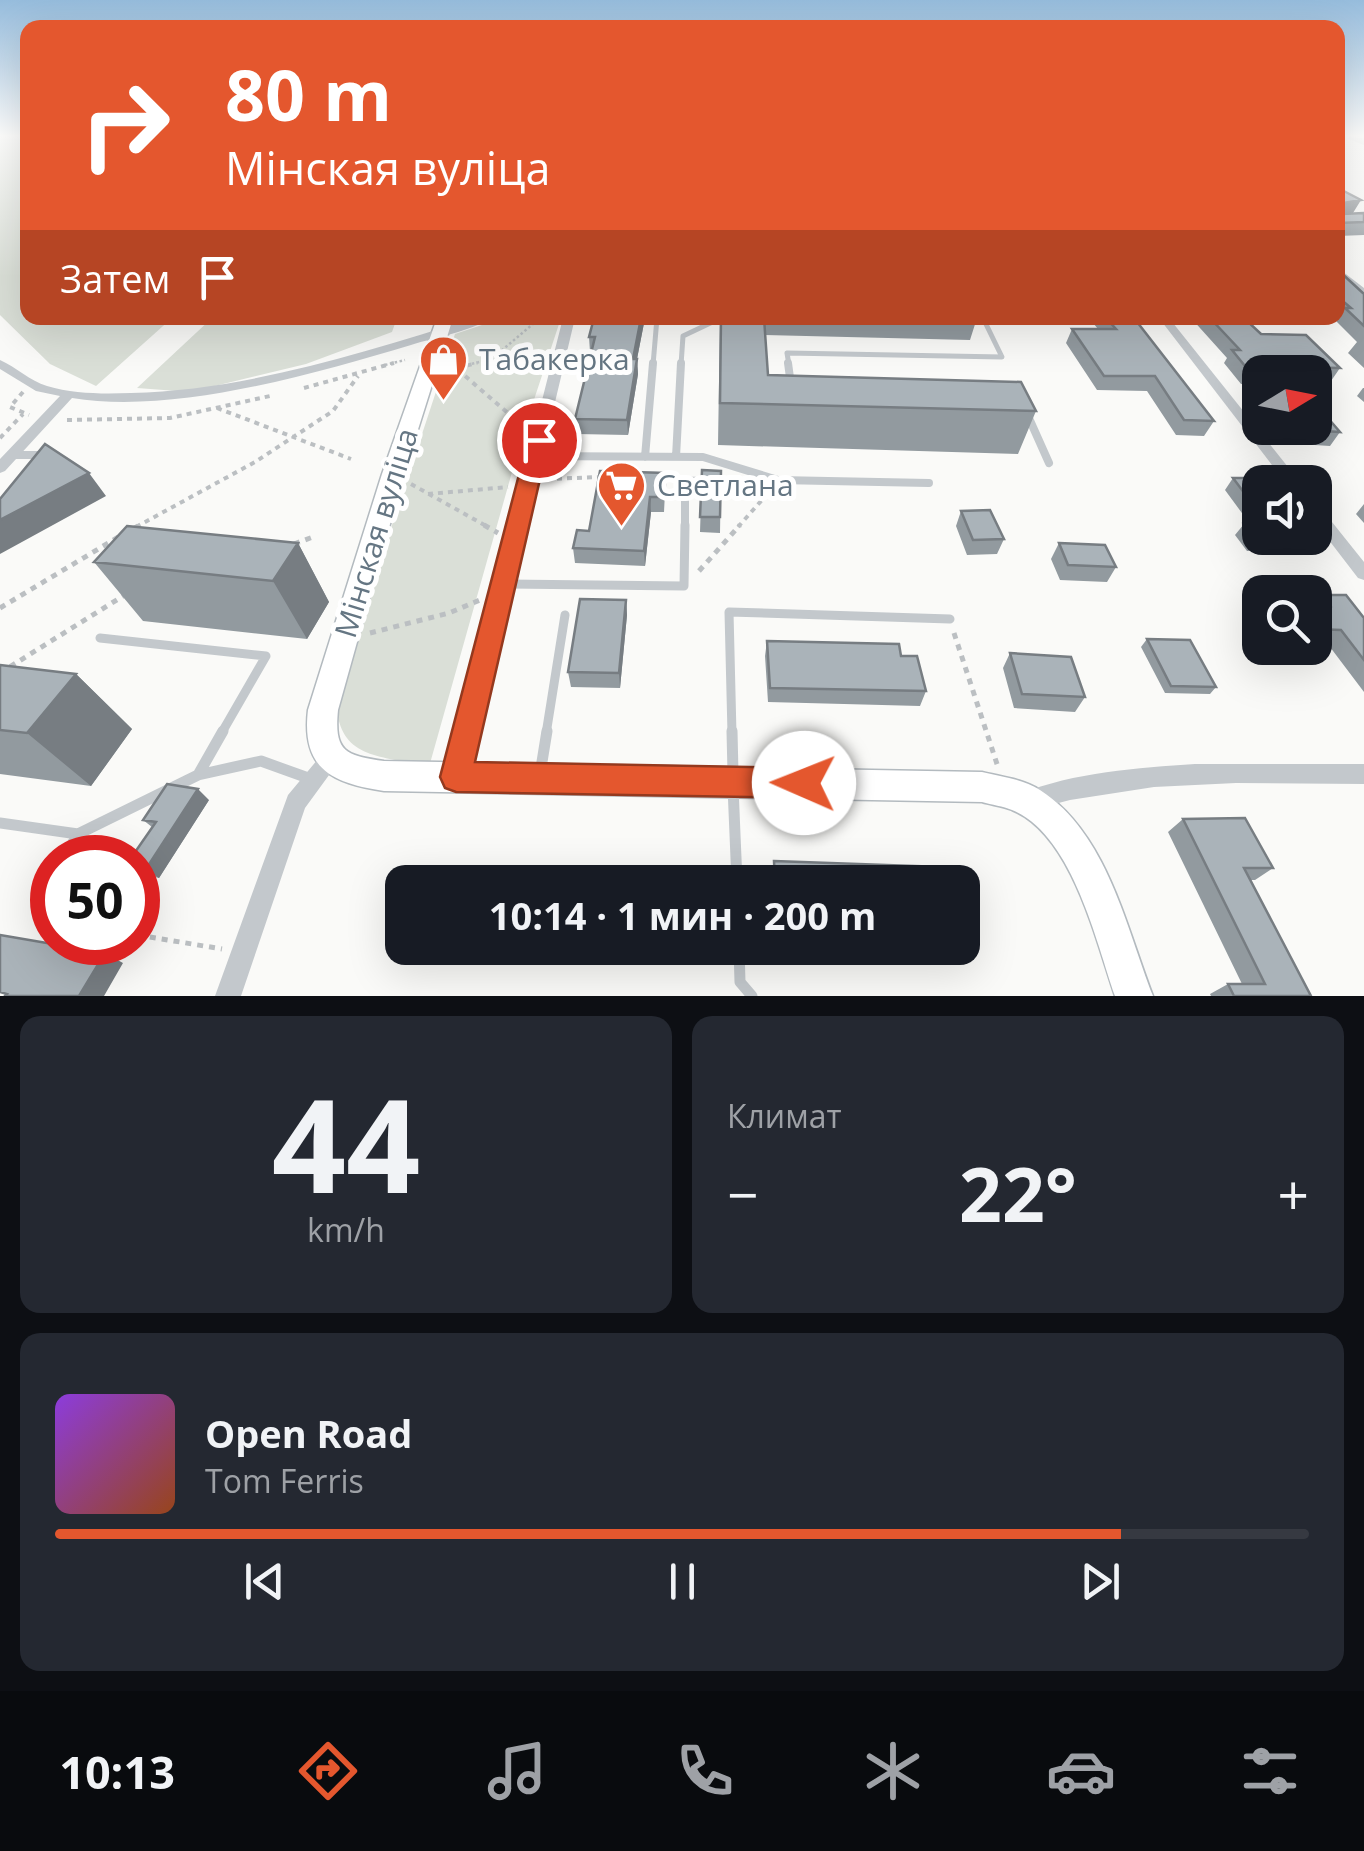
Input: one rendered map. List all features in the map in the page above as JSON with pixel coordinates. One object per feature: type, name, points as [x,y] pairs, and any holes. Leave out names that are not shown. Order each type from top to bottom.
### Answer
[{"type":"main road","name":"Мінская вуліца","points":[[320,758],[344,640],[393,474],[443,325]]},
{"type":"main road","points":[[320,758],[350,772],[982,787],[1017,797],[1058,828],[1082,862],[1134,996]]},
{"type":"street","points":[[0,364],[9,374],[67,396],[166,398],[217,390],[443,325]]},
{"type":"street","points":[[456,777],[567,325]]},
{"type":"street","points":[[1170,325],[1280,465]]},
{"type":"street","points":[[0,468],[67,396]]},
{"type":"street","points":[[1332,533],[1364,574]]},
{"type":"street","points":[[228,996],[284,828],[320,758]]},
{"type":"street","points":[[1017,797],[1188,772],[1364,774]]},
{"type":"lane","points":[[644,457],[656,325]]},
{"type":"lane","points":[[676,457],[683,336],[706,325]]},
{"type":"lane","points":[[791,390],[787,352],[1002,356],[986,325]]},
{"type":"lane","points":[[1027,414],[1049,463]]},
{"type":"lane","points":[[536,448],[644,457],[703,457],[778,480],[930,483]]},
{"type":"lane","points":[[12,455],[41,455],[44,471]]},
{"type":"lane","points":[[500,588],[684,586],[685,494]]},
{"type":"lane","points":[[735,865],[729,612],[950,619]]},
{"type":"lane","points":[[540,778],[565,615]]},
{"type":"lane","points":[[100,638],[266,656],[198,775]]},
{"type":"lane","points":[[0,823],[78,834],[198,775],[261,761],[320,758]]},
{"type":"lane","points":[[740,965],[740,982],[752,996]]},
{"type":"path","points":[[492,359],[532,325]]},
{"type":"path","points":[[456,368],[492,359],[560,355]]},
{"type":"path","points":[[447,360],[536,448]]},
{"type":"path","points":[[0,608],[154,515],[255,462],[334,412],[359,375]]},
{"type":"path","points":[[0,405],[10,407]]},
{"type":"path","points":[[217,408],[351,459]]},
{"type":"path","points":[[0,438],[23,414]]},
{"type":"path","points":[[393,474],[512,541]]},
{"type":"path","points":[[428,494],[527,485],[559,476],[612,477]]},
{"type":"path","points":[[646,478],[705,479]]},
{"type":"path","points":[[684,586],[722,548],[778,480]]},
{"type":"path","points":[[278,549],[314,537]]},
{"type":"path","points":[[0,673],[138,587]]},
{"type":"path","points":[[344,640],[449,613],[500,588]]},
{"type":"path","points":[[950,619],[1017,797]]},
{"type":"path","points":[[160,939],[242,952]]},
{"type":"shaded area","points":[[0,183],[20,183],[20,325],[164,325],[96,386],[50,364],[0,315]]},
{"type":"shaded area","points":[[204,325],[394,325],[392,332],[306,364],[190,392],[137,388]]},
{"type":"shaded area","points":[[482,325],[559,325],[523,433],[429,767],[376,756],[351,743],[338,716],[336,695],[455,334]]},
{"type":"building","points":[[1345,192],[1361,200],[1345,203]]},
{"type":"building","points":[[1364,213],[1364,222],[1345,223],[1345,214]]},
{"type":"building","points":[[1345,276],[1364,294],[1364,326],[1345,308],[1351,308],[1345,303]]},
{"type":"building","points":[[592,325],[640,325],[627,420],[575,419],[595,337],[589,337]]},
{"type":"building","points":[[721,325],[764,325],[768,375],[1021,382],[1036,411],[720,403]]},
{"type":"building","points":[[1112,325],[1139,325],[1214,421],[1184,420],[1155,376],[1104,376],[1072,329],[1116,329]]},
{"type":"building","points":[[1217,325],[1251,325],[1261,334],[1306,335],[1327,355],[1242,355],[1242,362],[1232,350],[1240,350]]},
{"type":"building","points":[[45,444],[89,473],[0,520],[0,499]]},
{"type":"building","points":[[702,470],[721,471],[720,517],[700,517]]},
{"type":"building","name":"Светлана","points":[[600,471],[666,473],[664,497],[650,497],[644,551],[573,548],[577,530],[589,531]]},
{"type":"building","points":[[990,510],[1004,539],[973,540],[961,511]]},
{"type":"building","points":[[127,526],[298,543],[273,581],[94,562]]},
{"type":"building","points":[[1059,543],[1105,545],[1116,567],[1068,565]]},
{"type":"building","points":[[1332,595],[1346,595],[1364,618],[1364,660],[1341,630],[1332,630]]},
{"type":"building","points":[[580,599],[626,600],[619,673],[568,672]]},
{"type":"building","points":[[1147,639],[1190,640],[1216,687],[1171,686]]},
{"type":"building","points":[[767,641],[899,644],[901,656],[917,656],[926,691],[770,688]]},
{"type":"building","points":[[1010,653],[1071,657],[1085,697],[1022,694]]},
{"type":"building","points":[[0,665],[76,674],[27,733],[0,730]]},
{"type":"building","points":[[167,784],[198,789],[160,847],[160,835],[147,835],[156,822],[143,820]]},
{"type":"building","points":[[1245,818],[1273,868],[1244,868],[1311,996],[1234,996],[1228,984],[1265,984],[1183,819]]},
{"type":"building","points":[[774,861],[886,865],[774,865]]},
{"type":"building","points":[[0,935],[30,940],[30,965],[98,965],[79,996],[5,996],[0,992]]},
{"type":"place","name":"Табакерка","points":[[444,402]]},
{"type":"place","name":"Светлана","points":[[622,528]]},
{"type":"route","points":[[539,440],[502,576],[456,777],[804,783]]}]
